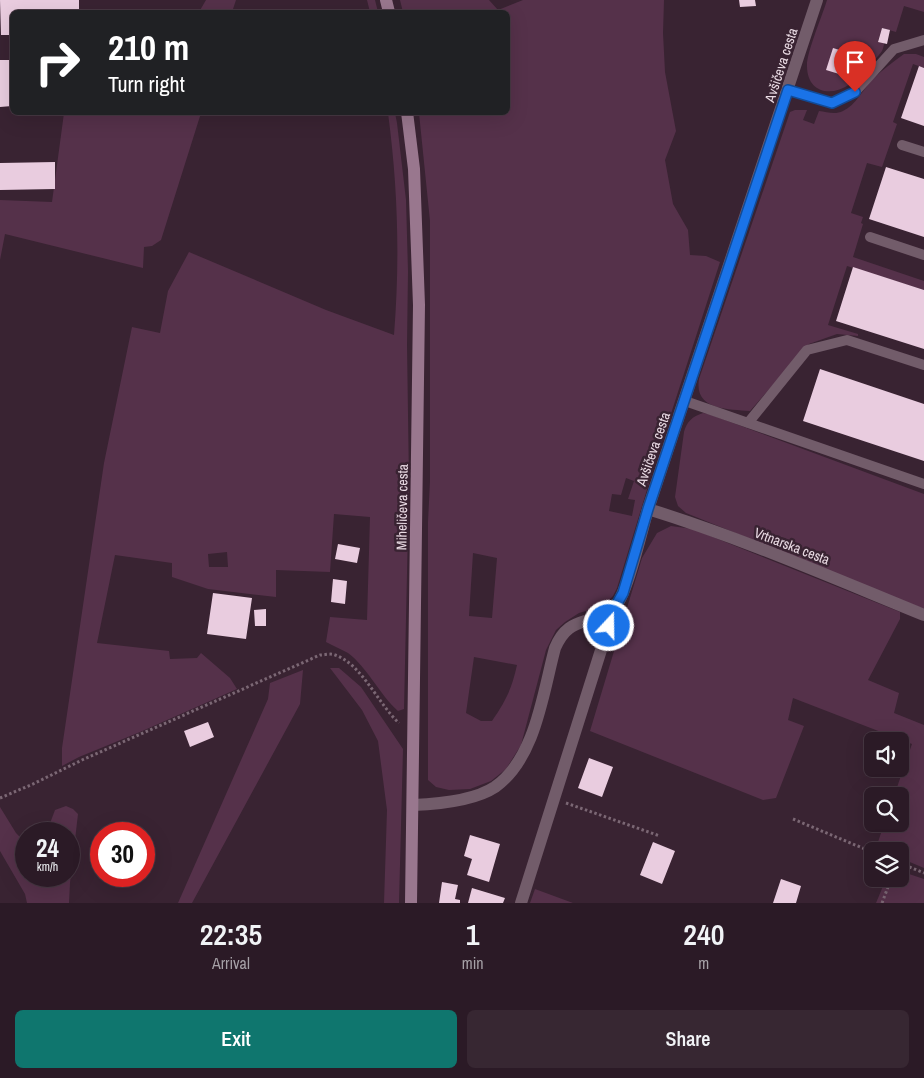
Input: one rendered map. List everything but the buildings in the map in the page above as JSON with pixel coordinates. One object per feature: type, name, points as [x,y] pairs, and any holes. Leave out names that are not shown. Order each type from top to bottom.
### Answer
[{"type":"street","name":"Avšičeva cesta","points":[[614,609],[623,593],[648,509],[817,0]]},
{"type":"street","name":"Miheličeva cesta","points":[[407,115],[414,169],[419,306],[411,903]]},
{"type":"street","name":"Vrtnarska cesta","points":[[648,509],[687,521],[924,615]]},
{"type":"street","points":[[522,903],[614,609]]},
{"type":"street","points":[[413,805],[453,802],[474,796],[494,788],[507,776],[518,762],[531,737],[560,636],[573,625],[598,617],[614,609]]},
{"type":"lane","points":[[788,90],[832,103],[855,92],[894,49],[924,40]]},
{"type":"lane","points":[[902,145],[924,152]]},
{"type":"lane","points":[[870,237],[924,255]]},
{"type":"lane","points":[[748,423],[808,350],[847,340],[924,365]]},
{"type":"lane","points":[[685,401],[924,484]]},
{"type":"path","points":[[0,798],[320,655],[333,654],[347,660],[392,717],[414,736]]},
{"type":"path","points":[[554,799],[660,836]]},
{"type":"path","points":[[793,819],[864,849]]},
{"type":"path","points":[[909,867],[924,873]]},
{"type":"path","points":[[882,903],[888,887]]},
{"type":"shaded area","points":[[206,0],[236,0],[233,10],[200,10]]},
{"type":"shaded area","points":[[367,0],[375,0],[378,10],[370,10]]},
{"type":"shaded area","points":[[400,0],[489,0],[498,10],[402,10]]},
{"type":"shaded area","points":[[523,0],[664,0],[665,72],[676,131],[665,160],[673,204],[688,230],[690,255],[706,256],[720,262],[617,588],[613,596],[603,606],[579,613],[556,630],[546,650],[521,745],[506,769],[491,781],[470,789],[449,790],[436,787],[428,780],[430,221],[419,115],[510,115],[510,10],[498,10]],"holes":[[[626,478],[634,481],[628,499],[635,500],[632,516],[609,511],[612,494],[621,495]],[[473,553],[497,558],[492,618],[469,616]],[[474,657],[517,665],[508,694],[492,721],[481,721],[466,713]]]},
{"type":"shaded area","points":[[827,0],[924,0],[924,12],[904,6],[896,32],[882,28],[878,41],[884,43],[884,45],[876,58],[850,84],[835,91],[828,91],[815,87],[808,75],[807,66],[807,60]]},
{"type":"shaded area","points":[[904,54],[916,54],[924,57],[924,68],[913,64],[893,122],[897,124],[882,167],[867,163],[851,213],[863,217],[861,223],[863,224],[853,257],[924,281],[924,290],[847,266],[828,325],[858,334],[858,336],[837,334],[809,344],[750,411],[714,406],[702,397],[699,389],[699,379],[790,112],[807,110],[803,120],[814,124],[819,111],[834,113],[843,111],[856,101],[876,76]]},
{"type":"shaded area","points":[[64,115],[200,115],[161,240],[152,246],[144,247],[143,268],[5,234],[0,260],[0,200],[52,202]]},
{"type":"shaded area","points":[[388,115],[395,115],[397,123],[406,200],[408,271],[409,483],[404,709],[398,711],[391,704],[355,659],[348,653],[326,642],[330,617],[367,620],[370,517],[334,514],[330,572],[276,570],[276,597],[208,589],[172,577],[172,563],[115,555],[97,643],[169,651],[170,659],[197,658],[201,653],[230,678],[237,689],[62,766],[62,748],[104,463],[132,327],[160,333],[168,291],[189,252],[326,310],[394,335],[397,279],[396,196]],"holes":[[[227,552],[228,567],[209,567],[208,554]]]},
{"type":"shaded area","points":[[703,413],[924,494],[924,609],[686,513],[678,506],[675,497],[684,432],[690,420]]},
{"type":"shaded area","points":[[671,526],[693,529],[900,612],[900,619],[868,680],[899,693],[894,713],[924,725],[924,868],[909,862],[909,842],[878,842],[881,832],[909,832],[909,787],[897,787],[901,777],[909,777],[909,753],[912,744],[909,743],[909,732],[881,732],[793,698],[788,720],[804,726],[776,798],[763,800],[590,731],[642,558],[657,533]]},
{"type":"shaded area","points":[[330,668],[339,668],[361,687],[403,749],[399,903],[384,903],[387,810],[378,741],[362,710]]},
{"type":"shaded area","points":[[303,670],[300,704],[192,903],[178,903],[268,699],[270,683]]},
{"type":"shaded area","points":[[66,806],[73,809],[78,814],[77,822],[50,822],[55,810]]},
{"type":"shaded area","points":[[0,807],[15,831],[15,877],[0,851]]},
{"type":"shaded area","points":[[909,874],[924,879],[924,903],[876,903],[883,887],[909,887]]},
{"type":"shaded area","points":[[21,887],[70,887],[69,903],[27,903]]},
{"type":"shaded area","points":[[535,889],[573,903],[530,903]]},
{"type":"route","points":[[609,626],[614,609],[623,593],[648,509],[788,90],[832,103],[855,92]]}]
